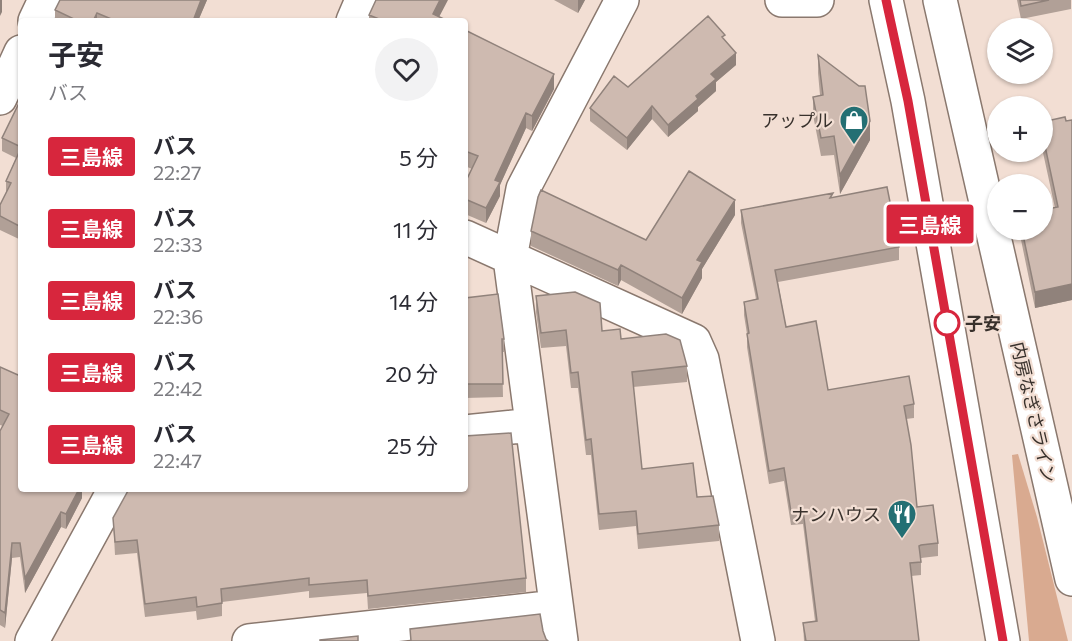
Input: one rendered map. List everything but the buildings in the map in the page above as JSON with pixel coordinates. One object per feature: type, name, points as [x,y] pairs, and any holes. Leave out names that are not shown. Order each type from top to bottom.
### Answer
[{"type":"main road","points":[[36,18],[45,0]]},
{"type":"main road","points":[[354,18],[362,0]]},
{"type":"main road","points":[[561,641],[510,258],[523,189],[622,0]]},
{"type":"main road","points":[[782,0],[817,0]]},
{"type":"main road","points":[[886,0],[908,101],[1002,641]]},
{"type":"main road","name":"内房なぎさライン","points":[[940,0],[1072,579]]},
{"type":"main road","points":[[0,98],[18,59]]},
{"type":"main road","points":[[468,238],[694,341],[702,359],[758,641]]},
{"type":"main road","points":[[468,432],[532,425]]},
{"type":"main road","points":[[32,641],[113,492]]},
{"type":"main road","points":[[249,641],[556,607]]},
{"type":"shaded area","points":[[1018,454],[1037,517],[1068,641],[1029,641],[1012,455]]},
{"type":"bus line","name":"三島線","points":[[886,0],[908,101],[1003,641]]},
{"type":"place","name":"アップル","points":[[854,146]]},
{"type":"place","name":"子安","points":[[947,323]]},
{"type":"place","name":"ナンハウス","points":[[902,540]]}]
